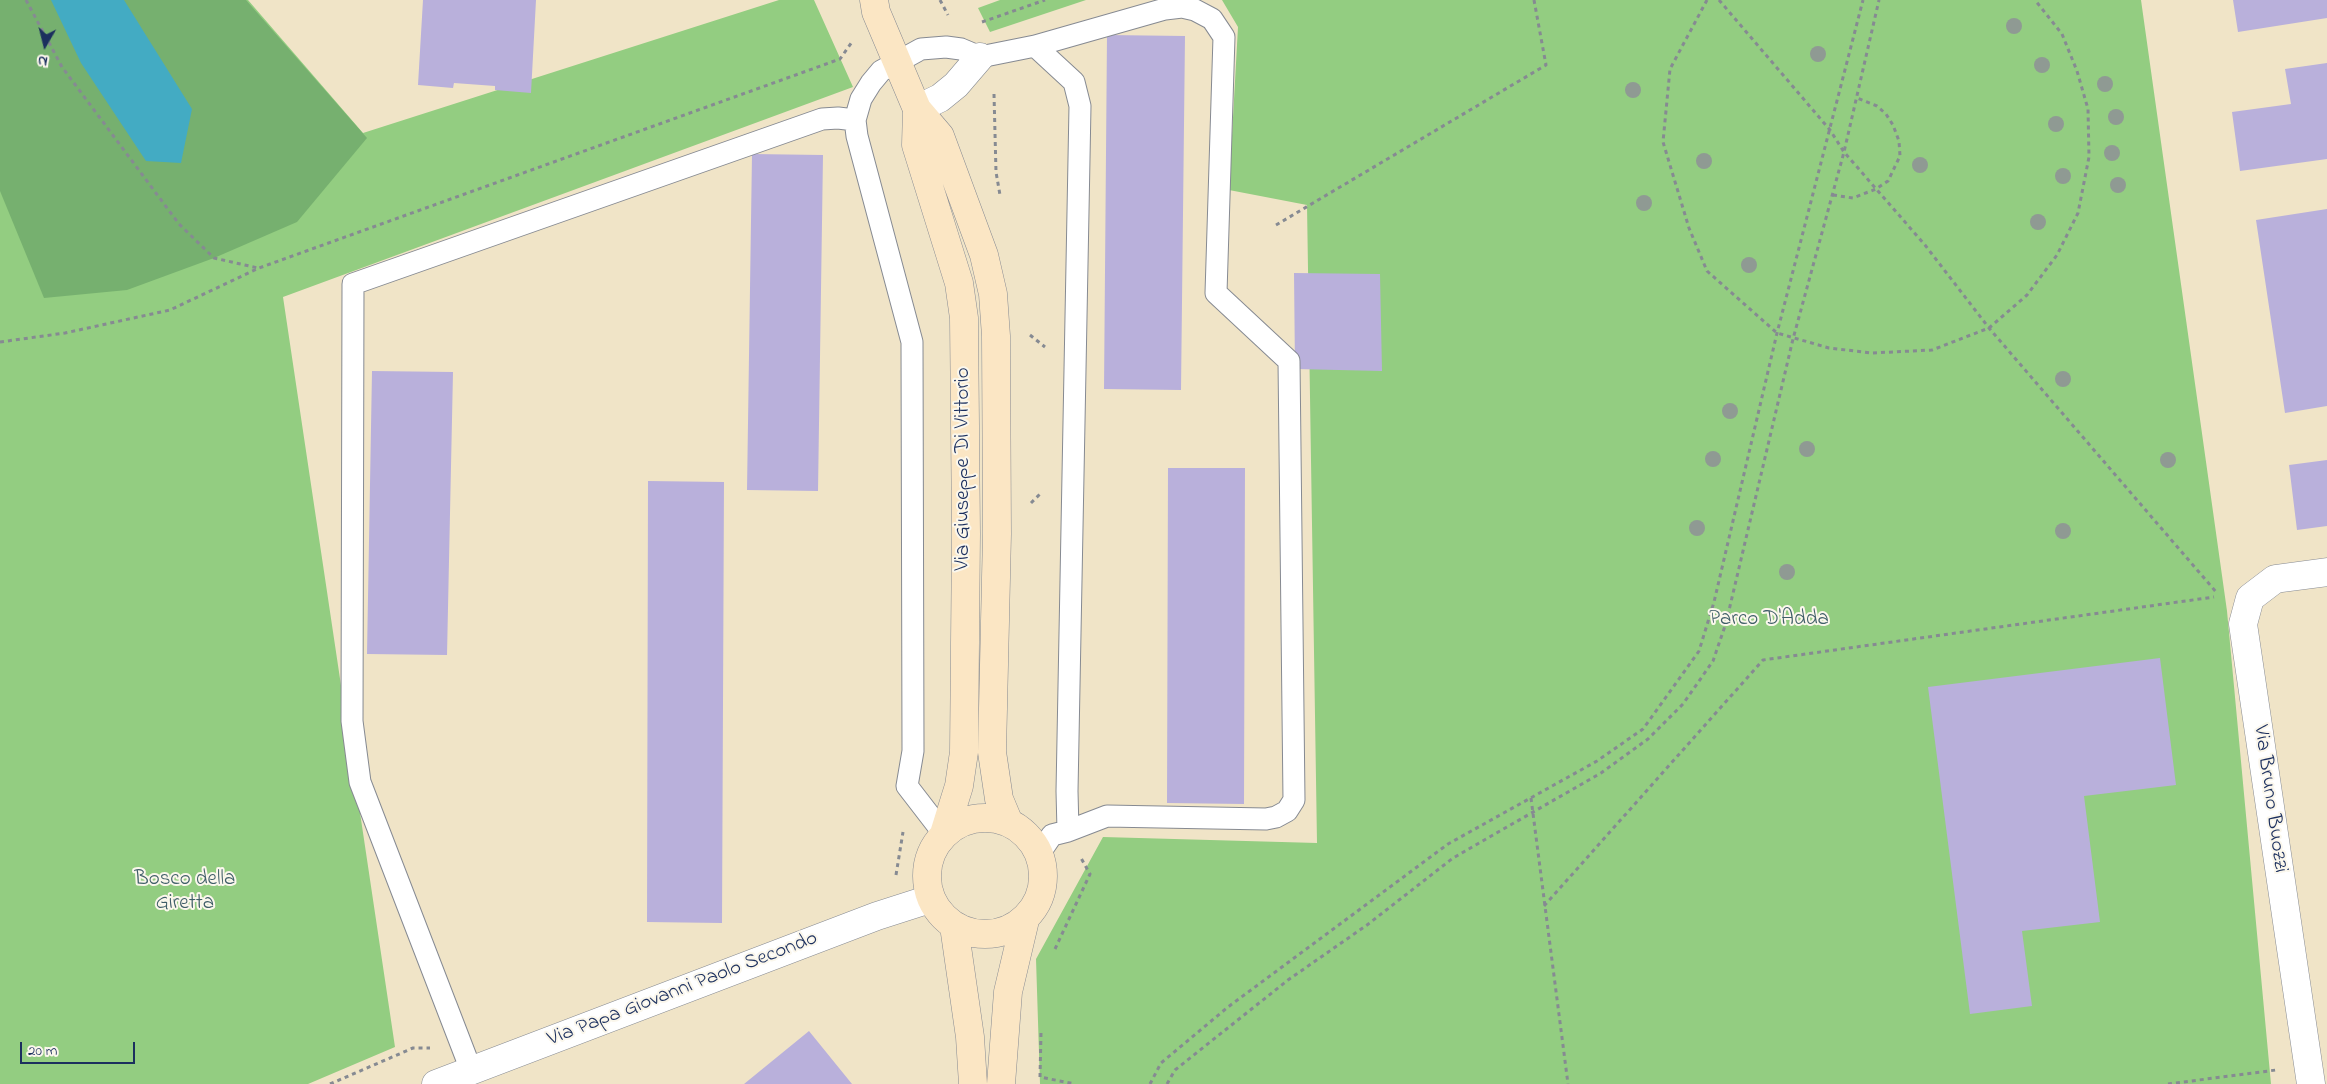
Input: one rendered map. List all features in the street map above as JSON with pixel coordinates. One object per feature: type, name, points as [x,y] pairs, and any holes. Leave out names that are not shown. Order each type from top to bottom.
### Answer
[{"type":"street","name":"Via Giuseppe Di Vittorio","points":[[871,4],[917,109],[940,136],[984,255],[993,294],[996,336],[998,534],[992,752],[999,799],[1009,823]]},
{"type":"street","points":[[917,109],[940,98],[956,85],[980,57]]},
{"type":"street","name":"Via Giuseppe Di Vittorio","points":[[917,109],[916,145],[959,283],[964,318],[966,534],[964,752],[959,786],[944,834]]},
{"type":"street","name":"Via Bruno Buozzi","points":[[2310,1075],[2243,624],[2250,598],[2275,579],[2327,572]]},
{"type":"street","points":[[982,818],[1009,823],[1022,830],[1039,854],[1044,876],[1037,904],[1025,920],[1007,931],[983,935],[967,933],[942,917],[930,899],[926,879],[927,864],[933,848],[944,834],[955,826],[970,820],[982,818]]},
{"type":"street","name":"Via Papa Giovanni Paolo Secondo","points":[[436,1084],[466,1058],[930,899]]},
{"type":"street","points":[[1001,1084],[1008,992],[1025,920]]},
{"type":"street","points":[[954,926],[970,1037],[974,1084]]},
{"type":"lane","points":[[944,834],[910,792],[907,779],[913,751],[912,342],[857,136],[855,120],[861,100],[871,83],[881,72],[921,49],[930,47],[961,49],[980,57],[1035,46],[1165,9],[1182,7],[1196,10],[1212,19],[1224,37],[1216,293],[1289,361],[1294,800],[1287,810],[1276,817],[1266,819],[1107,816],[1052,835],[1039,854]]},
{"type":"lane","points":[[1035,46],[1074,82],[1080,106],[1067,791],[1068,831]]},
{"type":"lane","points":[[466,1058],[360,782],[352,721],[353,284],[822,119],[855,120]]},
{"type":"path","points":[[26,0],[62,68],[179,224],[214,258],[259,268]]},
{"type":"path","points":[[1276,225],[1546,65],[1534,0]]},
{"type":"path","points":[[1707,0],[1670,69],[1663,142],[1689,228],[1707,271],[1777,333],[1829,348],[1872,353],[1932,350],[1989,328],[2027,295],[2057,255],[2078,213],[2089,157],[2088,109],[2077,71],[2062,34],[2035,0]]},
{"type":"path","points":[[1544,906],[1763,660],[2220,596],[1989,328],[1925,245],[1844,152],[1830,130],[1719,0]]},
{"type":"path","points":[[1150,1084],[1161,1063],[1228,1007],[1448,844],[1597,761],[1643,729],[1699,651],[1714,602],[1777,333],[1864,0]]},
{"type":"path","points":[[1167,1084],[1175,1070],[1288,980],[1367,925],[1454,858],[1601,773],[1648,739],[1683,704],[1712,661],[1726,623],[1794,339],[1844,152],[1879,0]]},
{"type":"path","points":[[0,342],[65,333],[170,310],[259,268],[840,59],[852,42],[850,33]]},
{"type":"path","points":[[1833,195],[1852,198],[1876,189],[1888,182],[1900,156],[1893,125],[1886,114],[1877,106],[1857,98]]},
{"type":"path","points":[[1531,798],[1568,1084]]},
{"type":"path","points":[[896,880],[901,835],[918,801]]},
{"type":"path","points":[[330,1084],[413,1048],[466,1058]]},
{"type":"path","points":[[2168,1084],[2310,1075]]},
{"type":"green space","name":"Bosco della Giretta","points":[[0,0],[248,0],[363,133],[779,0],[814,0],[853,87],[283,297],[395,1047],[308,1084],[0,1084]]},
{"type":"green space","points":[[0,0],[246,0],[367,138],[297,222],[214,258],[127,290],[44,298],[0,191]]},
{"type":"green space","points":[[1000,0],[1086,0],[990,32],[978,8]]},
{"type":"green space","name":"Parco D'Adda","points":[[1222,0],[2141,0],[2227,611],[2271,1084],[1040,1084],[1036,959],[1103,837],[1317,843],[1307,205],[1229,190],[1238,27]]},
{"type":"water","points":[[51,0],[124,0],[192,109],[181,163],[146,161],[81,63]]},
{"type":"building","points":[[423,0],[536,0],[531,93],[495,90],[495,86],[454,83],[453,88],[418,85]]},
{"type":"building","points":[[2233,0],[2327,0],[2327,18],[2238,32]]},
{"type":"building","points":[[1107,35],[1185,36],[1181,390],[1104,389]]},
{"type":"building","points":[[2327,63],[2327,159],[2240,171],[2232,112],[2291,104],[2285,69]]},
{"type":"building","points":[[752,154],[823,155],[818,491],[747,490]]},
{"type":"building","points":[[2327,209],[2327,406],[2285,413],[2256,220]]},
{"type":"building","points":[[1294,273],[1380,274],[1382,371],[1295,369]]},
{"type":"building","points":[[372,371],[453,372],[447,655],[367,654]]},
{"type":"building","points":[[2327,460],[2327,526],[2297,530],[2289,465]]},
{"type":"building","points":[[1168,468],[1245,468],[1244,804],[1167,803]]},
{"type":"building","points":[[648,481],[724,482],[722,923],[647,922]]},
{"type":"building","points":[[2160,658],[2176,785],[2084,796],[2100,922],[2022,931],[2032,1006],[1970,1014],[1928,687]]},
{"type":"building","points":[[809,1031],[852,1084],[744,1084]]}]
